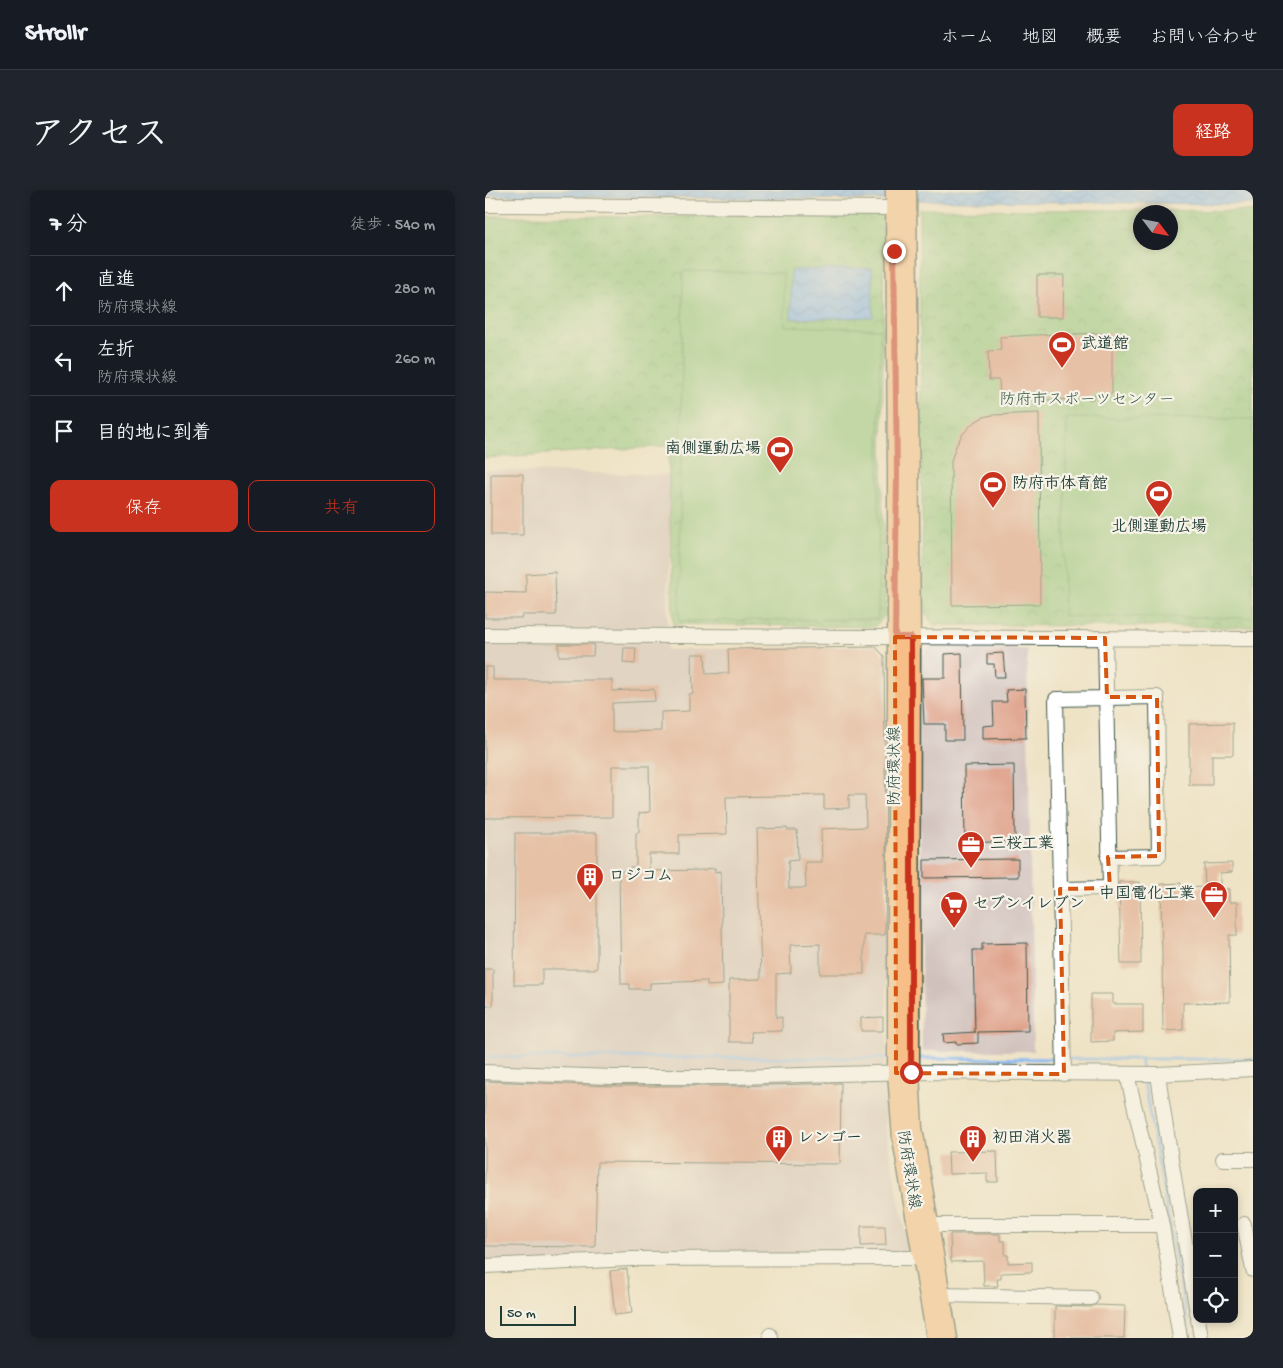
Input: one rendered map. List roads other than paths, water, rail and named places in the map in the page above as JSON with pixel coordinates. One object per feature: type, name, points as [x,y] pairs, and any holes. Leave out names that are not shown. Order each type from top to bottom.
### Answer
[{"type":"main road","name":"防府環状線","points":[[894,190],[902,210]]},
{"type":"main road","name":"防府環状線","points":[[908,190],[902,210],[904,1073],[901,1139],[935,1338]]},
{"type":"main road","name":"防府環状線","points":[[904,1073],[949,1338]]},
{"type":"street","points":[[485,205],[902,210]]},
{"type":"street","points":[[485,635],[1253,639]]},
{"type":"street","points":[[1060,889],[1110,888],[1105,638]]},
{"type":"street","points":[[1064,1074],[1056,699],[1157,697],[1159,856],[1109,857]]},
{"type":"street","points":[[485,1072],[640,1077],[733,1077],[904,1073],[1158,1074],[1253,1069]]},
{"type":"street","points":[[1127,1074],[1162,1225],[1180,1338]]},
{"type":"street","points":[[1158,1074],[1165,1121],[1190,1227],[1194,1278]]},
{"type":"street","points":[[1223,1159],[1253,1159]]},
{"type":"street","points":[[1244,1224],[1253,1270]]},
{"type":"street","points":[[929,1225],[1162,1225]]},
{"type":"street","points":[[485,1266],[631,1259],[921,1258]]},
{"type":"street","points":[[941,1295],[1091,1298]]},
{"type":"street","points":[[1199,1323],[1201,1338]]},
{"type":"water","points":[[485,190],[1253,190],[1253,204],[520,196],[485,195]]},
{"type":"water","points":[[872,268],[873,317],[791,319],[791,270]]},
{"type":"waterway","points":[[485,1057],[892,1058]]},
{"type":"waterway","points":[[916,1058],[1059,1059]]},
{"type":"waterway","points":[[1068,1059],[1253,1059]]},
{"type":"waterway","points":[[1140,1059],[1142,1070]]},
{"type":"waterway","points":[[1143,1077],[1190,1338]]},
{"type":"place","name":"武道館","points":[[1062,369]]},
{"type":"place","name":"南側運動広場","points":[[780,474]]},
{"type":"place","name":"防府市体育館","points":[[993,509]]},
{"type":"place","name":"北側運動広場","points":[[1159,518]]},
{"type":"place","name":"三桜工業","points":[[971,869]]},
{"type":"place","name":"ロジコム","points":[[590,901]]},
{"type":"place","name":"中国電化工業","points":[[1214,919]]},
{"type":"place","name":"セブンイレブン","points":[[954,929]]},
{"type":"place","name":"レンゴー","points":[[779,1163]]},
{"type":"place","name":"初田消火器","points":[[973,1163]]},
{"type":"park label","name":"防府市スポーツセンター","points":[[1087,401]]}]
